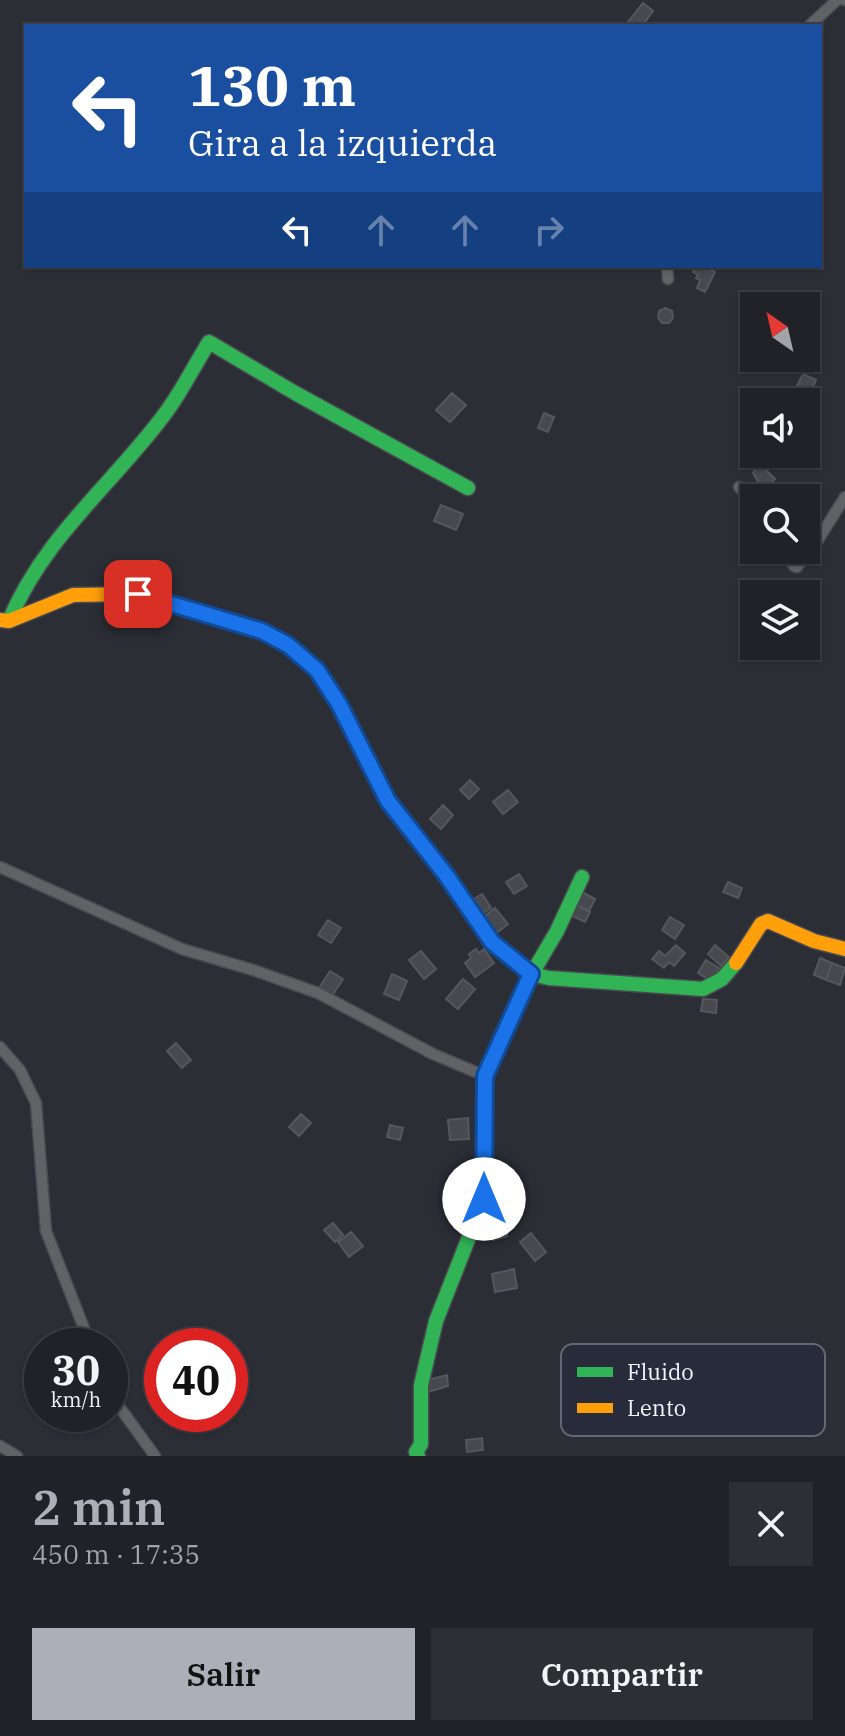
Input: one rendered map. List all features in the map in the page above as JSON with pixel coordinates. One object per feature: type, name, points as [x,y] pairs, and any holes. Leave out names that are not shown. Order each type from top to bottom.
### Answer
[{"type":"street","points":[[811,24],[837,0]]},
{"type":"street","points":[[667,268],[668,279]]},
{"type":"street","points":[[4,621],[69,523],[164,415],[209,342],[468,488]]},
{"type":"street","points":[[820,533],[845,497]]},
{"type":"street","points":[[4,621],[73,595],[138,594],[262,631],[288,645],[317,670],[339,704],[388,801],[446,875],[492,942],[531,974],[570,981],[703,989],[715,986],[726,977],[761,924],[768,921],[814,941],[845,949]]},
{"type":"street","points":[[0,867],[182,949],[318,993],[433,1054],[485,1076]]},
{"type":"street","points":[[415,1455],[421,1444],[421,1385],[436,1321],[484,1199],[485,1076],[531,974],[557,931],[582,877]]},
{"type":"street","points":[[0,1047],[20,1070],[36,1103],[46,1231],[84,1328]]},
{"type":"street","points":[[128,1419],[155,1456]]},
{"type":"street","points":[[0,1446],[17,1456]]},
{"type":"building","points":[[643,3],[653,11],[643,24],[628,22]]},
{"type":"building","points":[[696,268],[707,268],[715,272],[705,292],[697,288],[700,280],[693,272]]},
{"type":"building","points":[[665,308],[672,311],[673,318],[669,323],[662,323],[658,318],[659,311]]},
{"type":"building","points":[[803,374],[816,380],[812,388],[796,388]]},
{"type":"building","points":[[452,393],[466,405],[450,422],[436,410]]},
{"type":"building","points":[[544,413],[554,417],[548,432],[538,428]]},
{"type":"building","points":[[757,468],[764,468],[775,479],[770,484],[755,484],[758,481],[753,473]]},
{"type":"building","points":[[441,505],[463,514],[456,530],[434,521]]},
{"type":"building","points":[[470,780],[479,789],[469,799],[460,790]]},
{"type":"building","points":[[508,790],[518,802],[503,814],[493,802]]},
{"type":"building","points":[[443,805],[453,815],[441,829],[430,819]]},
{"type":"building","points":[[519,874],[527,886],[514,894],[506,882]]},
{"type":"building","points":[[728,882],[742,888],[738,898],[723,892]]},
{"type":"building","points":[[582,892],[595,899],[589,911],[575,904]]},
{"type":"building","points":[[482,894],[491,908],[478,916],[469,902]]},
{"type":"building","points":[[573,903],[590,912],[585,922],[568,914]]},
{"type":"building","points":[[495,908],[508,924],[494,935],[481,919]]},
{"type":"building","points":[[670,917],[684,925],[675,939],[662,930]]},
{"type":"building","points":[[328,920],[341,928],[331,943],[318,935]]},
{"type":"building","points":[[676,945],[685,953],[674,966],[669,962],[664,968],[652,959],[659,951],[665,956]]},
{"type":"building","points":[[715,945],[729,957],[721,966],[708,954]]},
{"type":"building","points":[[476,949],[479,953],[484,949],[494,963],[475,977],[465,963],[471,958],[469,954]]},
{"type":"building","points":[[421,951],[436,969],[424,979],[409,960]]},
{"type":"building","points":[[820,958],[832,963],[826,980],[814,975]]},
{"type":"building","points":[[706,960],[719,968],[711,981],[698,973]]},
{"type":"building","points":[[832,963],[845,968],[840,985],[826,980]]},
{"type":"building","points":[[330,971],[343,979],[332,996],[319,988]]},
{"type":"building","points":[[392,974],[407,981],[399,1000],[384,994]]},
{"type":"building","points":[[463,979],[475,989],[458,1009],[446,999]]},
{"type":"building","points":[[703,999],[717,1000],[716,1013],[701,1011]]},
{"type":"building","points":[[176,1043],[191,1060],[182,1068],[167,1051]]},
{"type":"building","points":[[301,1114],[311,1123],[299,1136],[289,1127]]},
{"type":"building","points":[[468,1118],[469,1139],[450,1140],[448,1120]]},
{"type":"building","points":[[390,1125],[403,1128],[400,1140],[387,1137]]},
{"type":"building","points":[[500,1210],[507,1236],[493,1240],[487,1213]]},
{"type":"building","points":[[333,1223],[343,1235],[335,1242],[324,1230]]},
{"type":"building","points":[[351,1232],[363,1246],[349,1257],[338,1242]]},
{"type":"building","points":[[531,1233],[546,1252],[535,1261],[520,1242]]},
{"type":"building","points":[[514,1269],[517,1288],[495,1292],[492,1274]]},
{"type":"building","points":[[447,1375],[448,1386],[428,1392],[428,1380]]},
{"type":"building","points":[[482,1438],[483,1450],[467,1452],[466,1440]]},
{"type":"traffic: fast","points":[[9,621],[41,563],[164,415],[209,342],[468,488]]},
{"type":"traffic: fast","points":[[357,739],[388,801],[446,875],[492,942],[531,974],[549,978],[703,989],[722,979],[736,963]]},
{"type":"traffic: fast","points":[[418,1456],[416,1452],[421,1444],[421,1385],[436,1321],[484,1199],[485,1076],[527,982],[557,931],[582,877]]},
{"type":"traffic: slow","points":[[0,620],[9,621],[73,595],[138,594],[262,631],[288,645],[317,670],[357,739]]},
{"type":"traffic: slow","points":[[736,963],[761,924],[768,921],[814,941],[845,949]]},
{"type":"route","points":[[138,594],[262,631],[288,645],[317,670],[339,704],[388,801],[446,875],[492,942],[531,974],[485,1076],[484,1199]]}]
